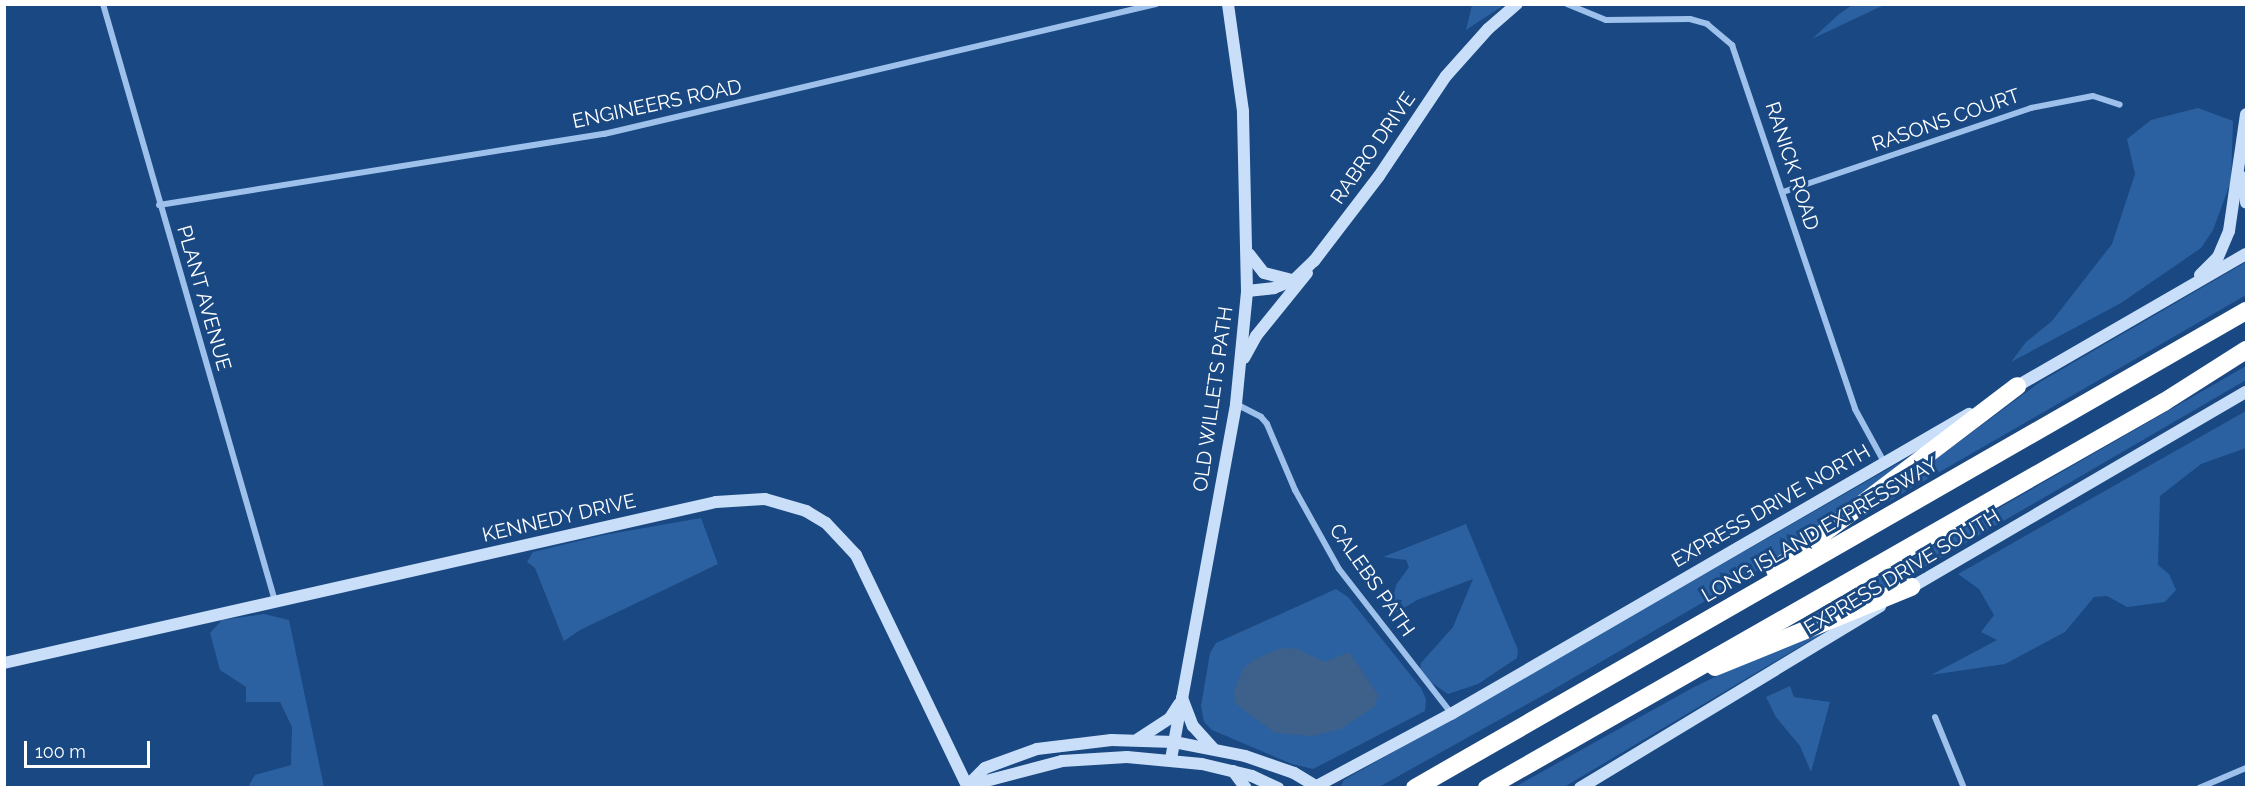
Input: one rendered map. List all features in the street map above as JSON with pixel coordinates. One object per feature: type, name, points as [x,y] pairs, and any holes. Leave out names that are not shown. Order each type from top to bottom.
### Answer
[{"type":"highway","name":"LONG ISLAND EXPRESSWAY","points":[[1415,788],[2247,311]]},
{"type":"highway","points":[[1487,788],[2153,408],[2247,350]]},
{"type":"highway","points":[[1612,675],[1777,568],[2018,386]]},
{"type":"highway","points":[[1673,680],[1760,650],[1911,587]]},
{"type":"main road","name":"OLD WILLETS PATH","points":[[1171,759],[1236,404],[1247,291],[1248,252],[1241,88],[1228,4]]},
{"type":"main road","name":"RABRO DRIVE","points":[[1247,291],[1274,288],[1294,280],[1314,261],[1379,176],[1446,76],[1488,29],[1517,4]]},
{"type":"main road","points":[[2181,292],[2213,263],[2224,245],[2247,114]]},
{"type":"main road","points":[[2242,152],[2247,203]]},
{"type":"main road","points":[[1248,252],[1264,273],[1294,280]]},
{"type":"main road","name":"EXPRESS DRIVE NORTH","points":[[1316,787],[1451,714],[2247,254]]},
{"type":"main road","points":[[1241,364],[1256,336],[1299,287],[1314,261]]},
{"type":"main road","name":"EXPRESS DRIVE SOUTH","points":[[1580,788],[1911,587],[2247,392]]},
{"type":"main road","name":"KENNEDY DRIVE","points":[[4,663],[716,502],[765,499],[787,503],[826,523],[856,555],[965,787]]},
{"type":"main road","points":[[1134,740],[1170,718],[1182,698]]},
{"type":"main road","points":[[1182,698],[1193,726],[1214,749]]},
{"type":"main road","points":[[965,787],[985,768],[1036,749],[1080,742],[1134,740],[1174,742],[1214,749],[1274,765],[1316,787]]},
{"type":"main road","points":[[965,787],[1062,761],[1097,757],[1171,759],[1233,771],[1278,788]]},
{"type":"main road","points":[[1233,771],[1246,788]]},
{"type":"street","name":"PLANT AVENUE","points":[[103,4],[159,205],[275,601]]},
{"type":"street","name":"ENGINEERS ROAD","points":[[159,205],[604,134],[1156,4]]},
{"type":"street","name":"RANICK ROAD","points":[[1566,4],[1606,20],[1690,19],[1721,33],[1732,45],[1742,65],[1856,409],[1884,462]]},
{"type":"street","name":"RASONS COURT","points":[[1783,192],[2040,106],[2093,96],[2120,105]]},
{"type":"street","name":"CALEBS PATH","points":[[1236,404],[1261,417],[1267,424],[1295,490],[1339,569],[1451,714]]},
{"type":"street","points":[[1935,717],[1964,788]]},
{"type":"street","points":[[2199,788],[2247,768]]},
{"type":"shaded area","points":[[1472,4],[1504,5],[1466,30]]},
{"type":"shaded area","points":[[1852,5],[1884,5],[1812,39],[1838,15]]},
{"type":"shaded area","points":[[2198,108],[2233,121],[2231,181],[2213,230],[2201,248],[2121,303],[2011,362],[2026,342],[2052,321],[2112,244],[2135,174],[2127,139],[2151,120]]},
{"type":"shaded area","points":[[2246,262],[2246,295],[1841,529],[2040,382]]},
{"type":"shaded area","points":[[2246,366],[2246,380],[1883,591],[1794,626]]},
{"type":"shaded area","points":[[2246,411],[2246,448],[2201,464],[2160,496],[2158,565],[2169,574],[2176,590],[2165,602],[2127,607],[2107,596],[2094,597],[2065,632],[2005,664],[1931,675],[1997,640],[1981,632],[1994,615],[1979,589],[1958,574]]},
{"type":"shaded area","points":[[1934,443],[1856,503],[1762,568],[1549,692],[1379,787],[1341,786],[1344,780]]},
{"type":"shaded area","points":[[701,518],[718,564],[580,630],[564,641],[535,568],[527,562],[533,552],[604,535]]},
{"type":"shaded area","points":[[1466,524],[1518,650],[1517,658],[1478,684],[1448,694],[1429,681],[1420,670],[1421,663],[1453,627],[1473,579],[1417,600],[1389,617],[1396,585],[1409,567],[1406,560],[1383,557]]},
{"type":"shaded area","points":[[1336,589],[1348,597],[1421,688],[1426,699],[1425,711],[1313,769],[1292,764],[1212,730],[1204,722],[1201,706],[1210,653],[1216,643]]},
{"type":"shaded area","points":[[264,614],[289,620],[324,787],[248,787],[255,775],[291,765],[292,727],[280,702],[246,702],[246,687],[220,670],[210,633],[222,620]]},
{"type":"shaded area","points":[[1828,630],[1564,787],[1513,788],[1694,687],[1761,655]]},
{"type":"shaded area","points":[[1281,648],[1297,649],[1325,662],[1349,652],[1378,695],[1375,706],[1341,729],[1312,736],[1275,733],[1236,704],[1234,691],[1243,669],[1253,660]]},
{"type":"shaded area","points":[[1790,686],[1794,697],[1830,702],[1811,772],[1800,746],[1776,717],[1766,697]]}]
